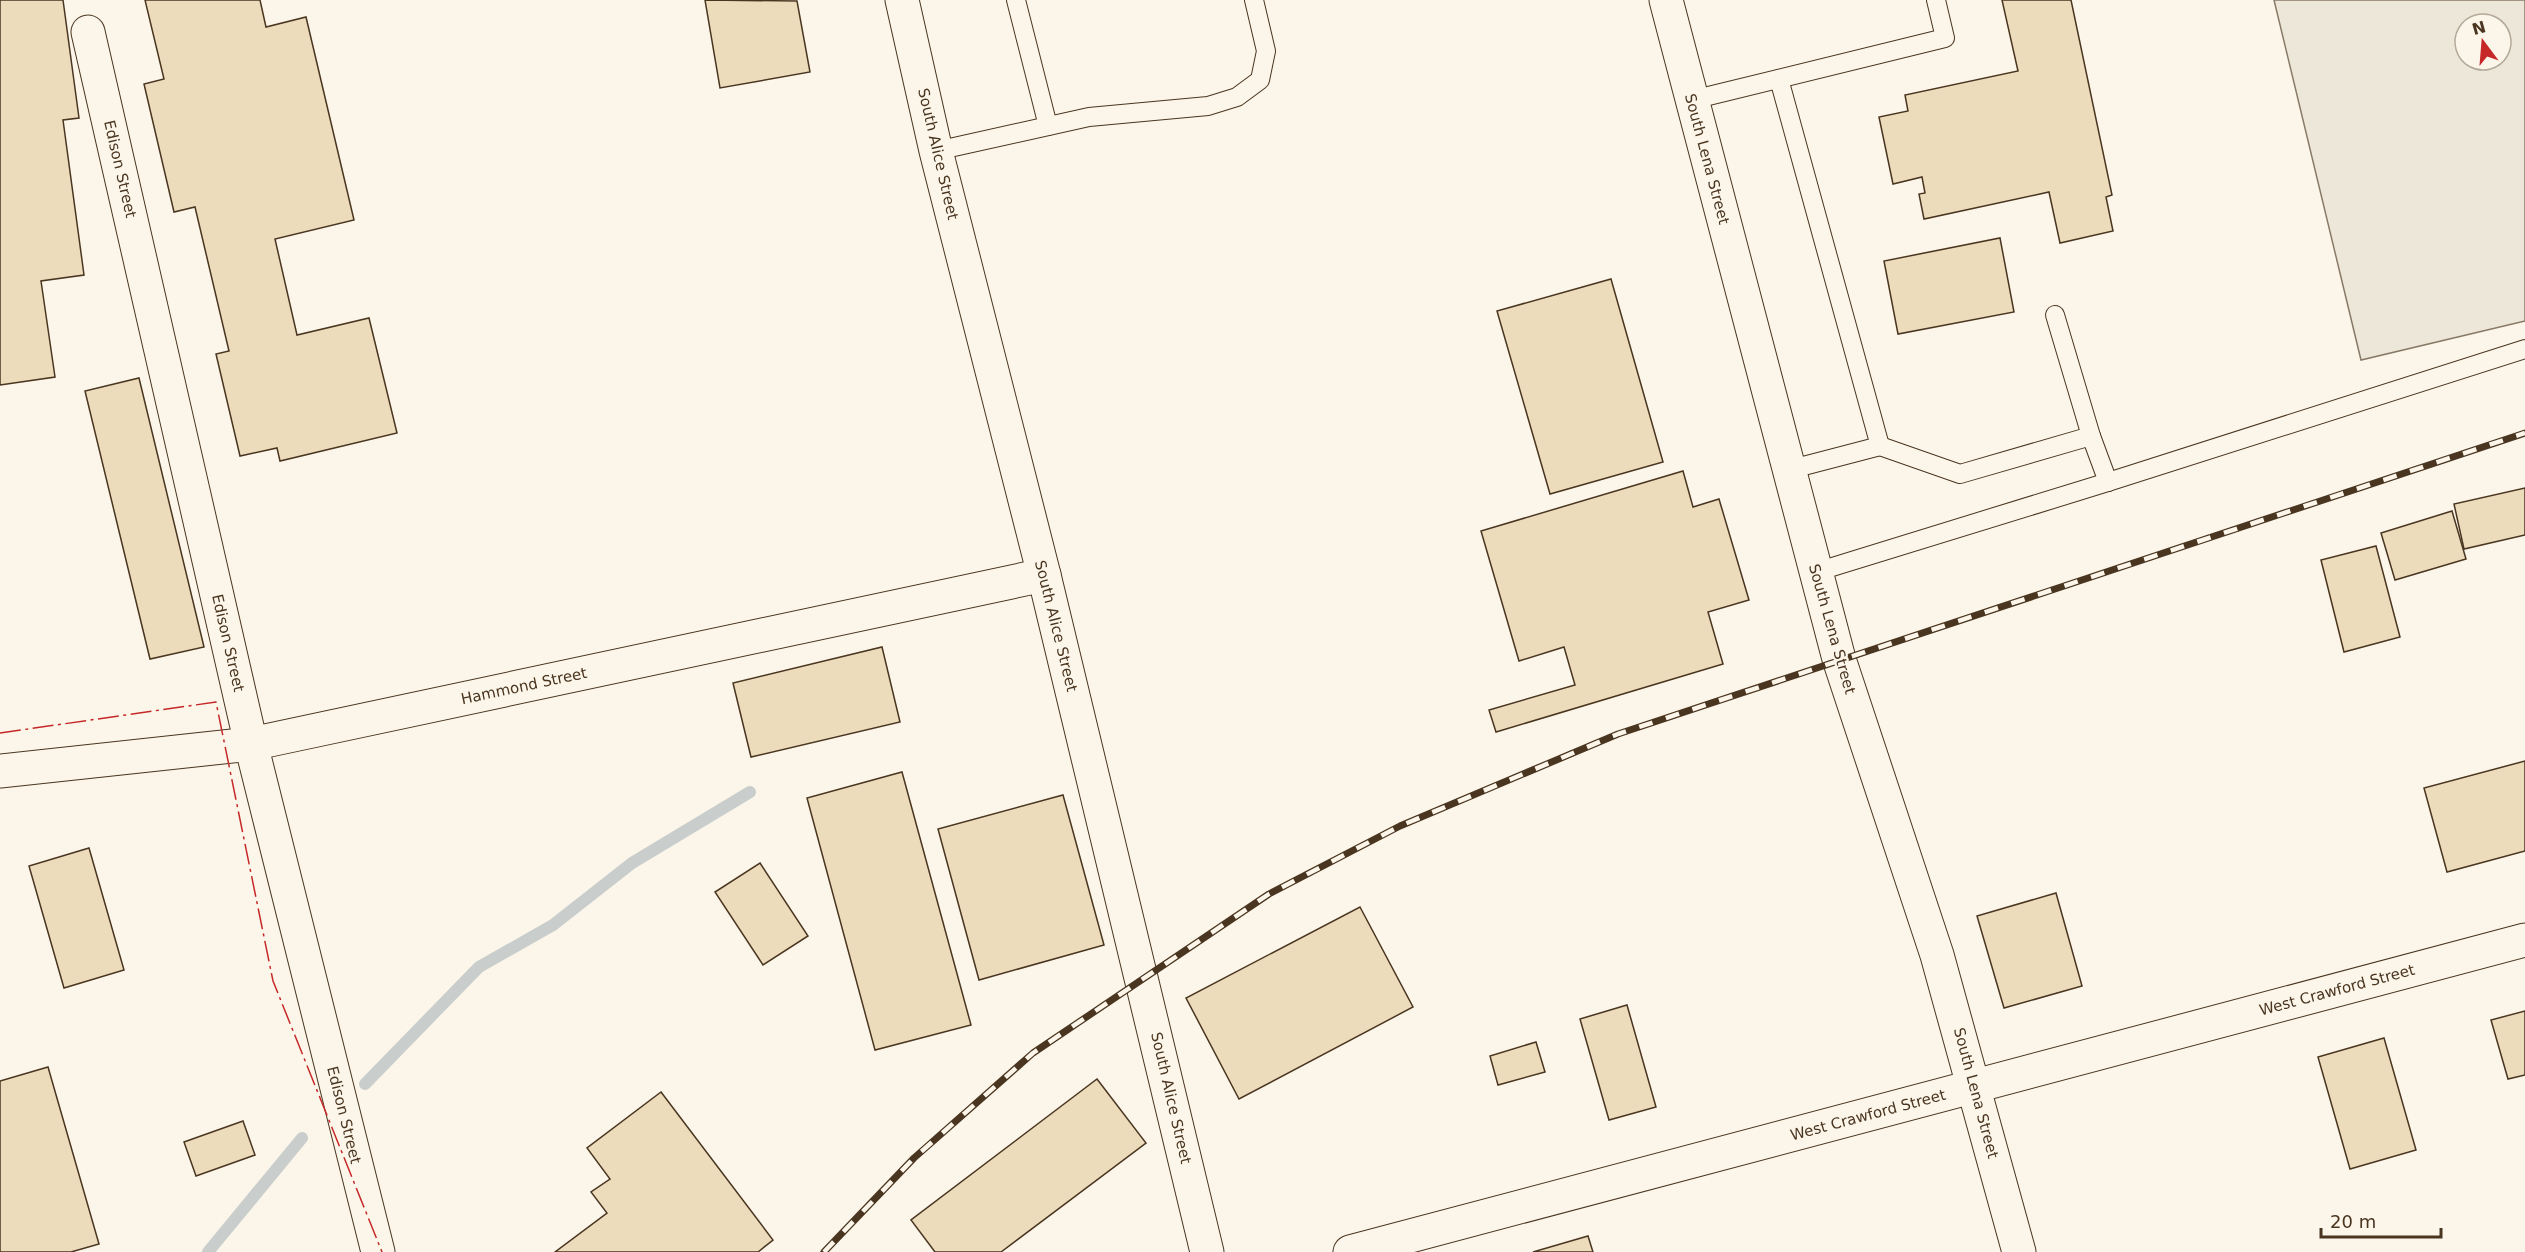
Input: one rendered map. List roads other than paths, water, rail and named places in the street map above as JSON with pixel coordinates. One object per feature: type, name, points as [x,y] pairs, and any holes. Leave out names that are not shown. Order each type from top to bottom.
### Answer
[{"type":"street","name":"South Alice Street","points":[[902,0],[936,151],[1044,575],[1207,1252]]},
{"type":"street","name":"South Lena Street","points":[[1666,0],[1839,659],[1937,955],[2019,1252]]},
{"type":"street","name":"Edison Street","points":[[88,32],[251,744],[378,1252]]},
{"type":"street","name":"Hammond Street","points":[[0,771],[251,744],[1044,575]]},
{"type":"street","name":"West Crawford Street","points":[[1350,1252],[2525,940]]},
{"type":"lane","points":[[1016,0],[1048,126]]},
{"type":"lane","points":[[936,151],[1089,117],[1208,106],[1237,97],[1260,80],[1266,51],[1254,0]]},
{"type":"lane","points":[[1692,100],[1945,38],[1936,0]]},
{"type":"lane","points":[[1779,79],[1880,446]]},
{"type":"lane","points":[[2055,315],[2091,436],[2108,482]]},
{"type":"lane","points":[[1816,572],[2525,349]]},
{"type":"lane","points":[[1788,470],[1880,446],[1960,474],[2091,436]]},
{"type":"waterway","points":[[365,1084],[479,967],[553,925],[632,863],[750,792]]},
{"type":"waterway","points":[[208,1252],[302,1138]]},
{"type":"railway","points":[[824,1252],[914,1158],[1033,1053],[1269,894],[1400,826],[1618,734],[2525,433]]}]
